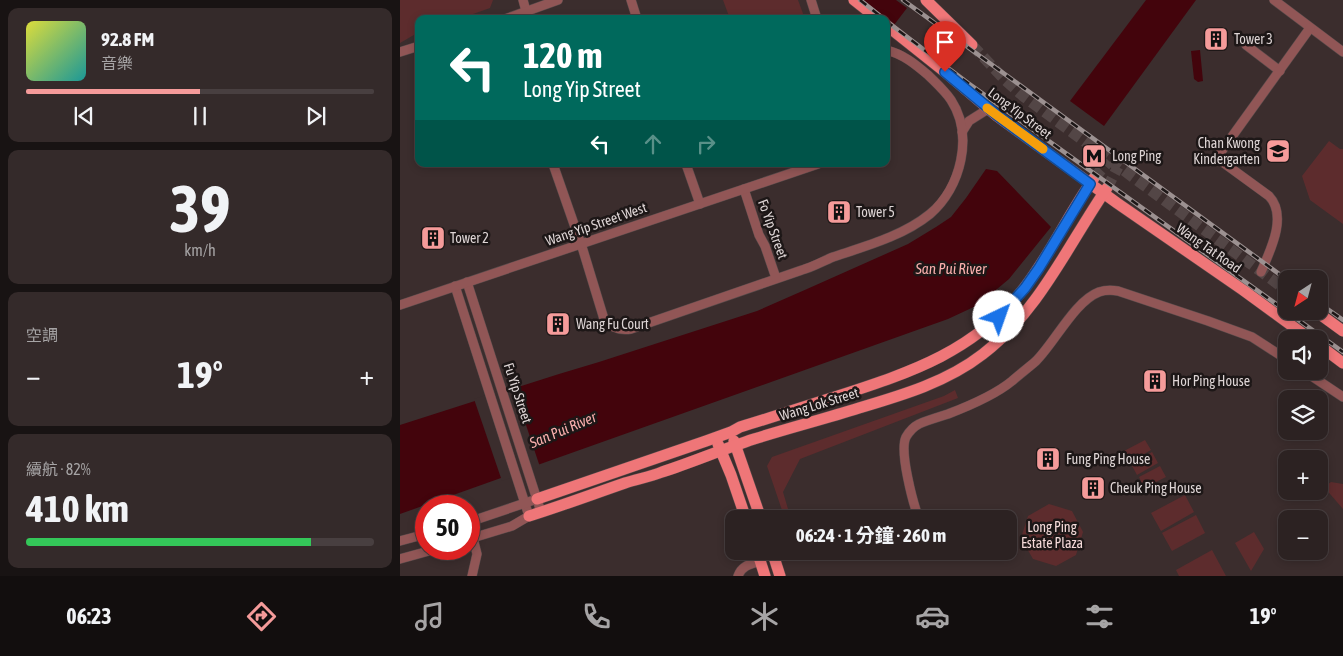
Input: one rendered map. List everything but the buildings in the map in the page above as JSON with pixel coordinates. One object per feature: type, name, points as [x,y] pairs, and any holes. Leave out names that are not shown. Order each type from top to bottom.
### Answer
[{"type":"main road","points":[[854,0],[873,15]]},
{"type":"main road","points":[[926,0],[972,45]]},
{"type":"main road","name":"Long Yip Street","points":[[890,28],[988,109],[1092,181]]},
{"type":"main road","name":"Wang Tat Road","points":[[1092,181],[1298,330]]},
{"type":"main road","name":"Wang Lok Street","points":[[537,499],[715,438],[740,427],[911,371],[942,357],[984,331],[1025,288],[1092,181]]},
{"type":"main road","name":"Wang Lok Street","points":[[529,516],[736,446],[878,403],[946,378],[967,366],[984,353],[1028,309],[1050,280],[1105,191]]},
{"type":"main road","points":[[1327,320],[1343,331]]},
{"type":"main road","points":[[1328,352],[1343,363]]},
{"type":"main road","points":[[731,432],[758,510]]},
{"type":"main road","points":[[715,438],[722,451],[743,510]]},
{"type":"main road","points":[[760,560],[765,576]]},
{"type":"main road","points":[[775,560],[780,576]]},
{"type":"street","points":[[523,0],[526,11]]},
{"type":"street","points":[[516,15],[558,0]]},
{"type":"street","points":[[631,0],[636,15]]},
{"type":"street","points":[[811,0],[816,15]]},
{"type":"street","points":[[1278,1],[1343,52]]},
{"type":"street","points":[[1261,272],[1276,231],[1276,206],[1269,196],[1221,161],[1218,156],[1310,28]]},
{"type":"street","points":[[1246,45],[1280,71]]},
{"type":"street","points":[[400,52],[415,47]]},
{"type":"street","points":[[554,167],[581,243],[604,319],[616,329],[631,329],[802,270],[830,258],[878,242],[920,221],[932,213],[946,197],[955,180],[963,149],[962,132],[954,106],[945,92],[913,62],[890,51]]},
{"type":"street","points":[[962,132],[969,121],[988,109]]},
{"type":"street","points":[[687,167],[700,204]]},
{"type":"street","name":"Wang Yip Street West","points":[[400,305],[810,167]]},
{"type":"street","name":"Fo Yip Street","points":[[744,189],[776,278]]},
{"type":"street","name":"Fu Yip Street","points":[[467,282],[542,512]]},
{"type":"street","name":"Fu Yip Street","points":[[455,286],[529,516]]},
{"type":"street","points":[[916,510],[904,452],[905,441],[910,431],[919,424],[977,401],[1007,385],[1036,361],[1081,304],[1099,292],[1118,290],[1208,321],[1252,337],[1278,355]]},
{"type":"street","points":[[1318,380],[1343,397]]},
{"type":"street","name":"Wang Lok Street","points":[[480,518],[537,499]]},
{"type":"street","name":"Wang Lok Street","points":[[480,535],[512,526],[529,516]]},
{"type":"street","points":[[400,542],[415,537]]},
{"type":"street","points":[[400,559],[415,555]]},
{"type":"street","points":[[472,576],[476,560]]},
{"type":"street","points":[[738,576],[740,571],[754,560]]},
{"type":"green space","points":[[400,0],[493,0],[490,8],[470,15],[415,15],[415,34],[400,43]]},
{"type":"green space","points":[[723,0],[798,0],[804,15],[729,15]]},
{"type":"green space","points":[[1329,141],[1343,149],[1343,224],[1310,200],[1302,176]]},
{"type":"green space","points":[[955,390],[958,398],[800,459],[783,492],[788,510],[782,510],[767,466],[772,457],[944,396]]},
{"type":"green space","points":[[1145,440],[1151,450],[1130,462],[1124,451]]},
{"type":"green space","points":[[1152,452],[1158,463],[1137,475],[1131,464]]},
{"type":"green space","points":[[1160,466],[1166,477],[1144,488],[1139,477]]},
{"type":"green space","points":[[1331,482],[1343,484],[1343,509],[1328,492],[1328,484]]},
{"type":"green space","points":[[1185,495],[1194,512],[1161,531],[1151,513]]},
{"type":"green space","name":"Long Ping Estate Plaza","points":[[1049,504],[1072,511],[1083,532],[1076,555],[1056,566],[1033,559],[1021,538],[1028,516]]},
{"type":"green space","points":[[1196,515],[1205,533],[1172,551],[1162,533]]},
{"type":"green space","points":[[1254,532],[1264,549],[1251,571],[1235,543]]},
{"type":"green space","points":[[1212,550],[1226,576],[1179,576],[1176,570]]},
{"type":"water","points":[[859,0],[896,0],[907,8],[894,25],[890,22],[890,15],[880,15]]},
{"type":"water","points":[[1146,0],[1196,0],[1104,126],[1070,101]]},
{"type":"water","points":[[1200,50],[1203,81],[1198,82],[1194,79],[1191,51]]},
{"type":"water","name":"San Pui River","points":[[986,169],[997,171],[1051,227],[1009,279],[978,305],[948,319],[453,495],[415,495],[415,509],[400,514],[400,425],[757,311],[908,244],[951,217]]},
{"type":"pier","points":[[513,386],[540,467],[502,481],[474,399]]},
{"type":"tunnel","points":[[972,45],[1023,96],[1278,284]]},
{"type":"tunnel","points":[[1094,178],[1109,161]]},
{"type":"tunnel","points":[[1107,188],[1118,167]]},
{"type":"railway","points":[[860,0],[879,15]]},
{"type":"railway","points":[[903,0],[1278,273]]},
{"type":"railway","points":[[890,24],[968,83],[1343,352]]},
{"type":"railway","points":[[1328,309],[1343,320]]},
{"type":"slow traffic","points":[[987,108],[1043,149]]},
{"type":"place","name":"Tower 3","points":[[1216,39]]},
{"type":"place","name":"Chan Kwong Kindergarten","points":[[1278,151]]},
{"type":"place","name":"Long Ping","points":[[1094,156]]},
{"type":"place","name":"Tower 5","points":[[839,212]]},
{"type":"place","name":"Tower 2","points":[[433,238]]},
{"type":"place","name":"Wang Fu Court","points":[[558,324]]},
{"type":"place","name":"Hor Ping House","points":[[1155,381]]},
{"type":"place","name":"Fung Ping House","points":[[1048,459]]},
{"type":"place","name":"Cheuk Ping House","points":[[1093,488]]},
{"type":"route","points":[[945,72],[988,109],[1090,184],[1039,268],[1025,288],[999,317]]}]
